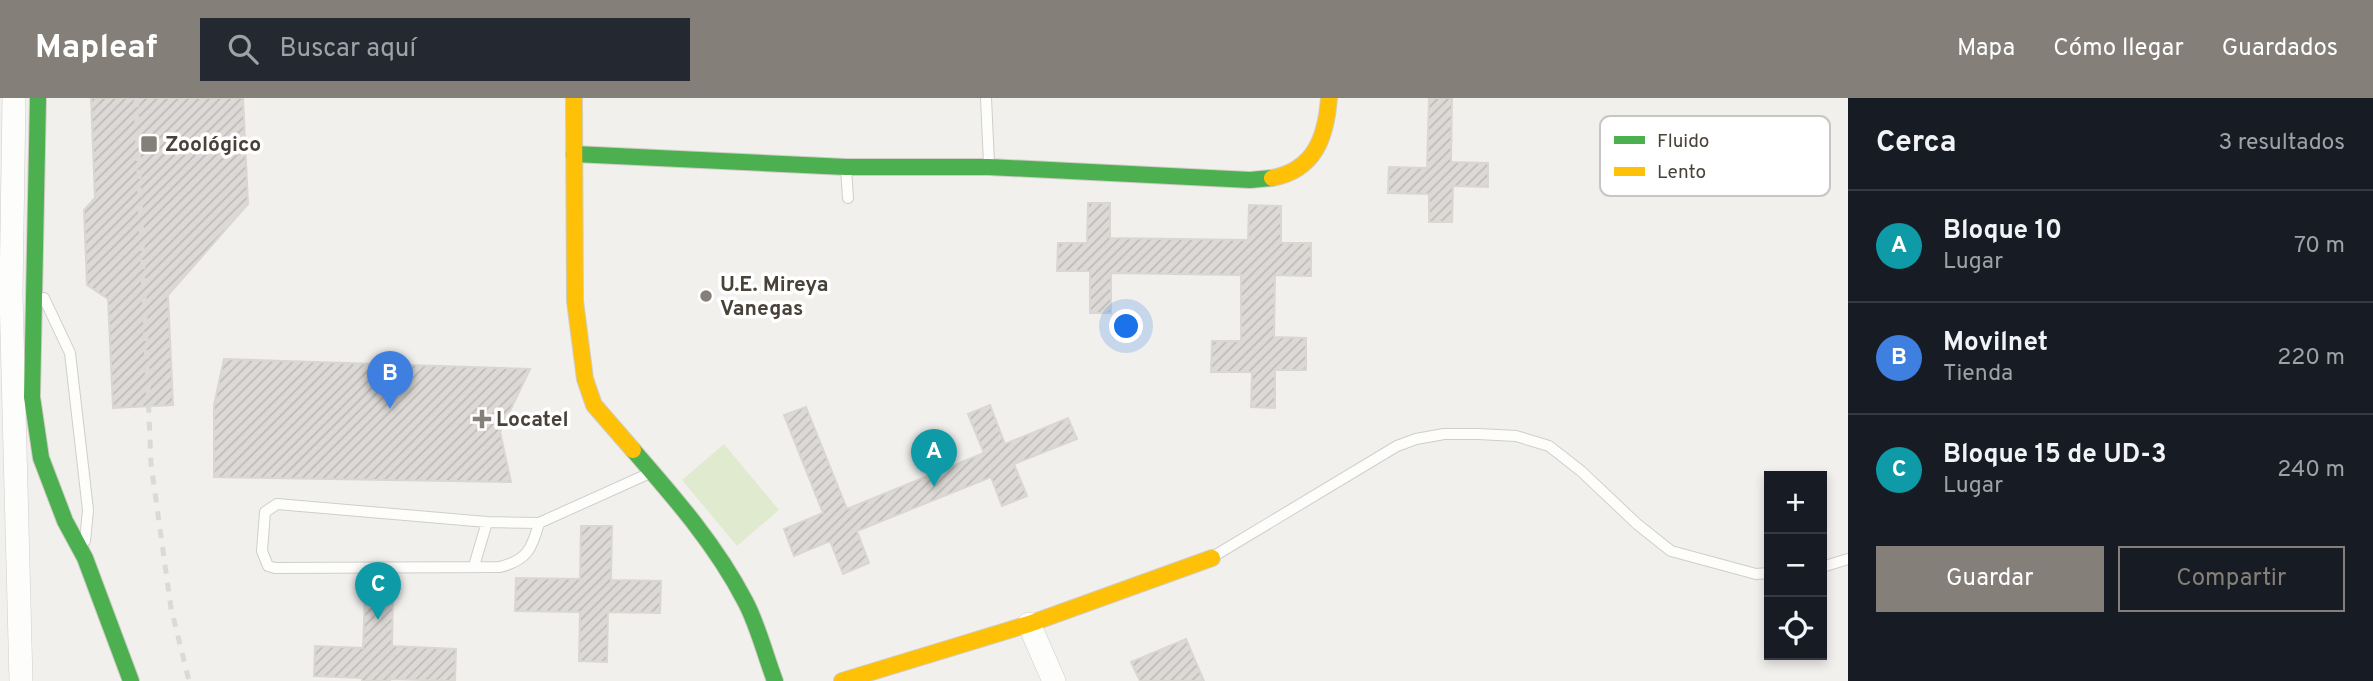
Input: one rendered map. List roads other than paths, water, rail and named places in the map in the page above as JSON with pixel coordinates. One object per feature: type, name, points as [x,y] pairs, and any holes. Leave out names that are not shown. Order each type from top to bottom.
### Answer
[{"type":"street","points":[[14,98],[7,157],[21,681]]},
{"type":"street","points":[[38,98],[32,397],[41,458],[65,521],[85,558],[131,681]]},
{"type":"street","points":[[574,98],[575,301],[585,379],[594,405],[652,471],[719,556],[746,603],[775,681]]},
{"type":"street","points":[[574,153],[846,167],[989,167],[1250,180],[1279,176],[1300,168],[1318,145],[1328,115],[1328,98]]},
{"type":"street","points":[[842,681],[1029,624],[1212,558]]},
{"type":"street","points":[[1029,624],[1054,681]]},
{"type":"lane","points":[[986,98],[989,167]]},
{"type":"lane","points":[[846,167],[848,198]]},
{"type":"lane","points":[[33,274],[70,353],[88,510],[85,558]]},
{"type":"lane","points":[[1212,558],[1397,446],[1416,439],[1478,434],[1516,436],[1549,446],[1671,551],[1744,571],[1764,573]]},
{"type":"lane","points":[[539,523],[530,547],[516,563],[500,567],[275,568],[268,566],[263,558],[262,522],[265,512],[276,504],[487,522],[539,523],[652,471]]},
{"type":"lane","points":[[474,566],[487,522]]},
{"type":"lane","points":[[1827,565],[1848,559]]},
{"type":"railway","points":[[136,98],[151,464],[171,608],[189,681]]},
{"type":"place","name":"Zoológico","points":[[149,144]]},
{"type":"place","name":"U.E. Mireya Vanegas","points":[[706,296]]},
{"type":"place","name":"Movilnet","points":[[390,409]]},
{"type":"place","name":"Locatel","points":[[482,419]]},
{"type":"place","name":"Bloque 10","points":[[934,487]]},
{"type":"place","name":"Bloque 15 de UD-3","points":[[378,620]]}]
